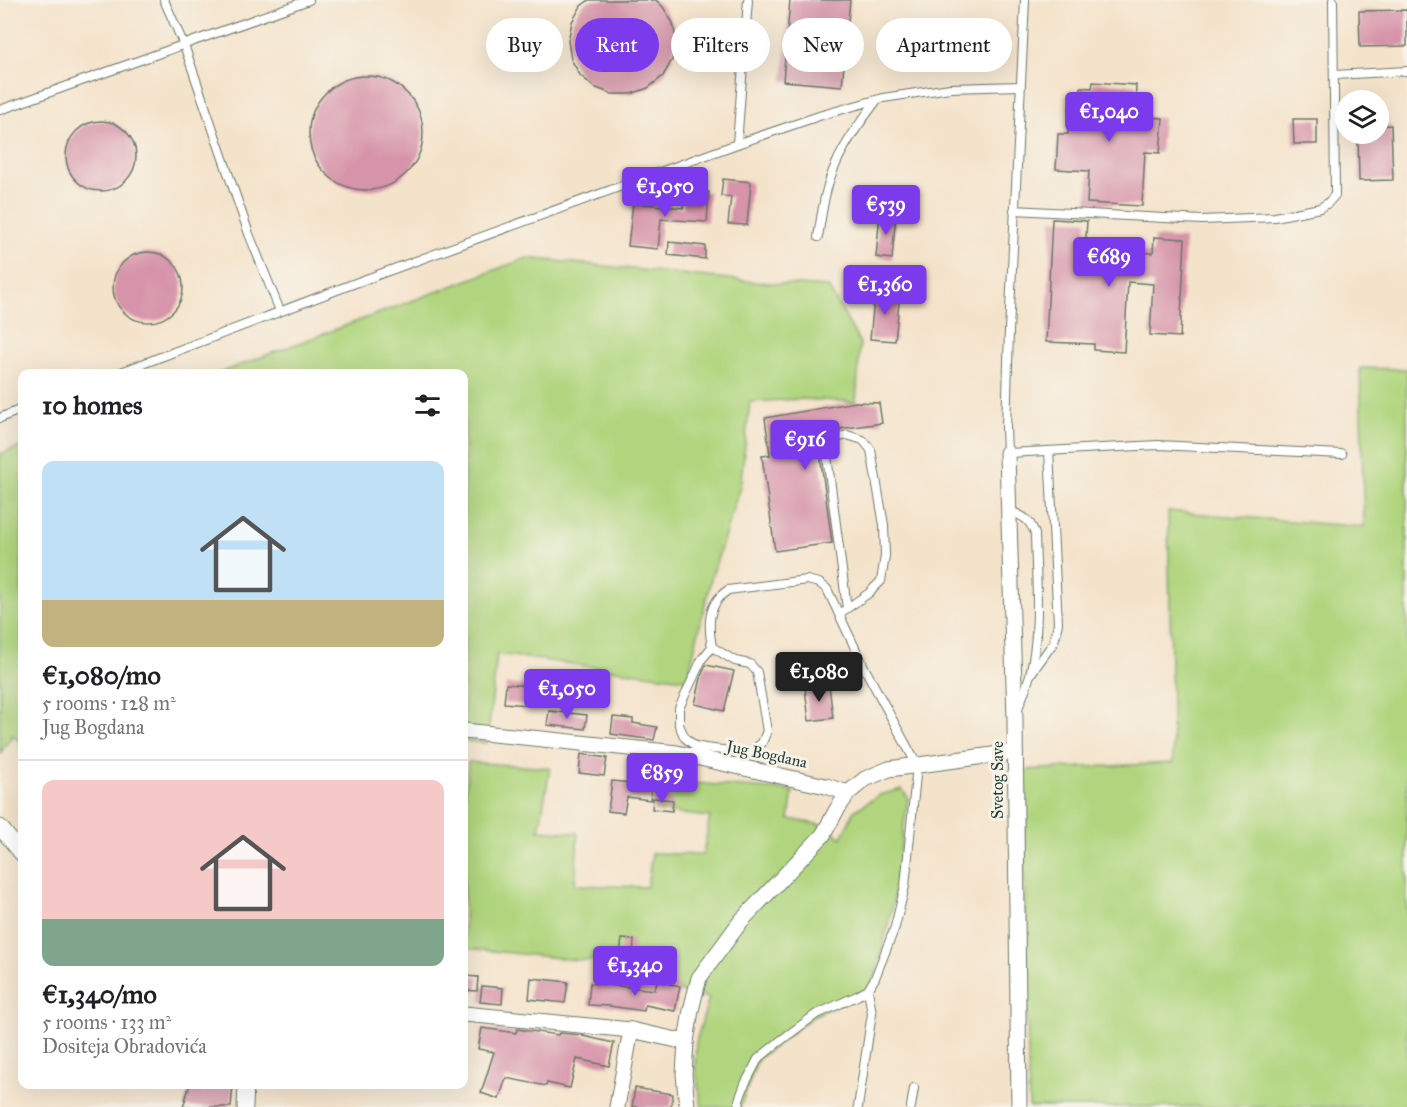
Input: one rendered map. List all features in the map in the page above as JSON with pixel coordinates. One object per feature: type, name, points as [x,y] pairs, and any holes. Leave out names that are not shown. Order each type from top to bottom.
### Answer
[{"type":"street","name":"Svetog Save","points":[[1007,453],[1015,719],[1019,1107]]},
{"type":"street","name":"Jug Bogdana","points":[[468,731],[677,753],[826,786],[848,793]]},
{"type":"street","points":[[687,1107],[684,1074],[686,1042],[699,978],[741,921],[823,835],[848,793],[865,780],[889,770],[1015,752]]},
{"type":"street","points":[[0,827],[18,849]]},
{"type":"street","points":[[468,1014],[631,1030],[686,1042]]},
{"type":"street","points":[[617,1107],[631,1030]]},
{"type":"street","points":[[245,1107],[246,1089]]},
{"type":"lane","points":[[164,0],[184,45],[249,234],[280,311]]},
{"type":"lane","points":[[0,110],[309,0]]},
{"type":"lane","points":[[737,144],[748,0]]},
{"type":"lane","points":[[1025,0],[1014,210],[1007,453],[1158,445],[1342,454]]},
{"type":"lane","points":[[1014,210],[1202,220],[1275,217],[1320,208],[1329,203],[1335,195],[1333,0]]},
{"type":"lane","points":[[1334,75],[1407,72]]},
{"type":"lane","points":[[129,369],[280,311],[822,115],[877,100],[950,87],[1021,86]]},
{"type":"lane","points":[[818,237],[824,204],[836,164],[854,132],[877,100]]},
{"type":"lane","points":[[0,418],[18,411]]},
{"type":"lane","points":[[839,614],[847,609],[869,593],[880,581],[885,556],[884,525],[871,450],[863,440],[847,435],[827,441],[826,456],[847,609]]},
{"type":"lane","points":[[1030,675],[1054,642],[1058,623],[1049,451]]},
{"type":"lane","points":[[1008,510],[1022,516],[1032,525],[1035,534],[1037,622],[1030,675],[1015,719]]},
{"type":"lane","points":[[712,647],[702,659],[679,708],[679,725],[685,738],[695,746],[748,753],[762,743],[767,731],[757,672],[750,664],[735,661],[712,647],[710,617],[714,606],[720,596],[728,590],[807,580],[819,583],[827,589],[865,669],[917,765],[905,886],[895,927],[875,978],[868,990],[815,1015],[758,1059],[745,1084],[739,1100],[740,1107]]},
{"type":"lane","points":[[858,1107],[872,1013],[868,990]]},
{"type":"lane","points":[[910,1107],[914,1088]]},
{"type":"green space","points":[[527,258],[756,282],[828,287],[860,343],[856,402],[801,399],[750,402],[740,487],[711,579],[688,676],[683,679],[497,654],[487,743],[468,741],[468,369],[229,369]]},
{"type":"green space","points":[[1360,368],[1407,369],[1406,1107],[1029,1107],[1022,770],[1173,763],[1168,511],[1364,527]]},
{"type":"green space","points":[[18,447],[18,740],[12,735],[0,754],[0,454]]},
{"type":"green space","points":[[468,762],[550,768],[539,830],[578,833],[575,885],[647,887],[652,853],[703,855],[710,817],[656,811],[657,780],[793,791],[789,819],[822,825],[842,838],[854,811],[879,795],[902,789],[908,798],[892,908],[875,978],[868,990],[815,1015],[758,1059],[740,1107],[702,1107],[695,1067],[696,1042],[709,998],[647,981],[648,961],[577,960],[468,948]]},
{"type":"building","points":[[589,0],[656,0],[671,20],[671,62],[663,76],[648,88],[631,94],[612,94],[594,87],[578,72],[659,72],[659,18],[575,18],[575,66],[571,59],[568,41],[572,22],[581,6]]},
{"type":"building","points":[[790,0],[850,0],[848,18],[788,18]]},
{"type":"building","points":[[1407,10],[1407,46],[1360,47],[1359,11]]},
{"type":"building","points":[[784,72],[843,72],[842,86],[783,81]]},
{"type":"building","points":[[366,76],[388,80],[407,92],[419,111],[423,133],[419,155],[407,174],[388,186],[366,190],[344,186],[325,174],[313,155],[309,133],[313,111],[325,92],[344,80]]},
{"type":"building","points":[[1093,82],[1136,85],[1135,116],[1163,118],[1160,153],[1145,152],[1142,206],[1087,203],[1089,171],[1056,169],[1058,134],[1068,134],[1070,102],[1080,102],[1081,87],[1092,88]]},
{"type":"building","points":[[1293,119],[1317,119],[1317,144],[1294,144]]},
{"type":"building","points":[[101,121],[120,127],[130,137],[136,156],[130,175],[120,185],[101,191],[82,185],[72,175],[66,156],[72,137],[82,127]]},
{"type":"building","points":[[1389,125],[1391,125],[1393,180],[1359,181],[1358,144],[1389,144]]},
{"type":"building","points":[[723,179],[751,182],[747,225],[728,224],[731,197],[721,196]]},
{"type":"building","points":[[684,191],[709,192],[707,222],[661,219],[658,249],[628,246],[633,203],[683,208]]},
{"type":"building","points":[[880,213],[896,214],[892,259],[876,257]]},
{"type":"building","points":[[1052,219],[1087,221],[1085,250],[1153,253],[1154,237],[1185,239],[1180,337],[1150,335],[1153,284],[1128,282],[1124,352],[1094,350],[1094,344],[1046,342]]},
{"type":"building","points":[[669,242],[705,246],[705,259],[668,255]]},
{"type":"building","points":[[148,252],[167,258],[177,268],[183,287],[177,306],[167,316],[148,322],[129,316],[119,306],[113,287],[119,268],[129,258]]},
{"type":"building","points":[[875,290],[900,293],[895,341],[870,339]]},
{"type":"building","points":[[856,402],[879,403],[882,423],[817,432],[832,543],[775,551],[762,456],[770,455],[765,418]]},
{"type":"building","points":[[706,665],[734,671],[724,711],[695,704]]},
{"type":"building","points":[[506,684],[530,686],[528,705],[504,703]]},
{"type":"building","points":[[829,685],[833,718],[809,721],[805,688]]},
{"type":"building","points":[[549,711],[587,715],[585,729],[547,725]]},
{"type":"building","points":[[613,717],[633,719],[633,723],[657,727],[654,740],[611,734]]},
{"type":"building","points":[[581,754],[607,758],[604,776],[579,773]]},
{"type":"building","points":[[612,781],[652,785],[650,800],[627,797],[624,813],[608,811]]},
{"type":"building","points":[[653,798],[673,800],[672,811],[652,809]]},
{"type":"building","points":[[622,939],[634,940],[633,955],[620,953]]},
{"type":"building","points":[[468,976],[478,977],[477,991],[468,990]]},
{"type":"building","points":[[531,978],[568,982],[565,1003],[529,999]]},
{"type":"building","points":[[657,981],[680,986],[675,1011],[645,1005],[644,1011],[588,1005],[590,983],[655,990]]},
{"type":"building","points":[[482,986],[503,988],[502,1004],[480,1002]]},
{"type":"building","points":[[482,1028],[516,1033],[517,1029],[558,1035],[559,1033],[584,1035],[614,1043],[609,1066],[577,1059],[570,1088],[506,1078],[499,1099],[481,1093],[494,1052],[478,1049]]},
{"type":"building","points":[[635,1088],[673,1094],[671,1107],[632,1107]]},
{"type":"building","points":[[188,1089],[233,1089],[231,1107],[183,1107]]}]
